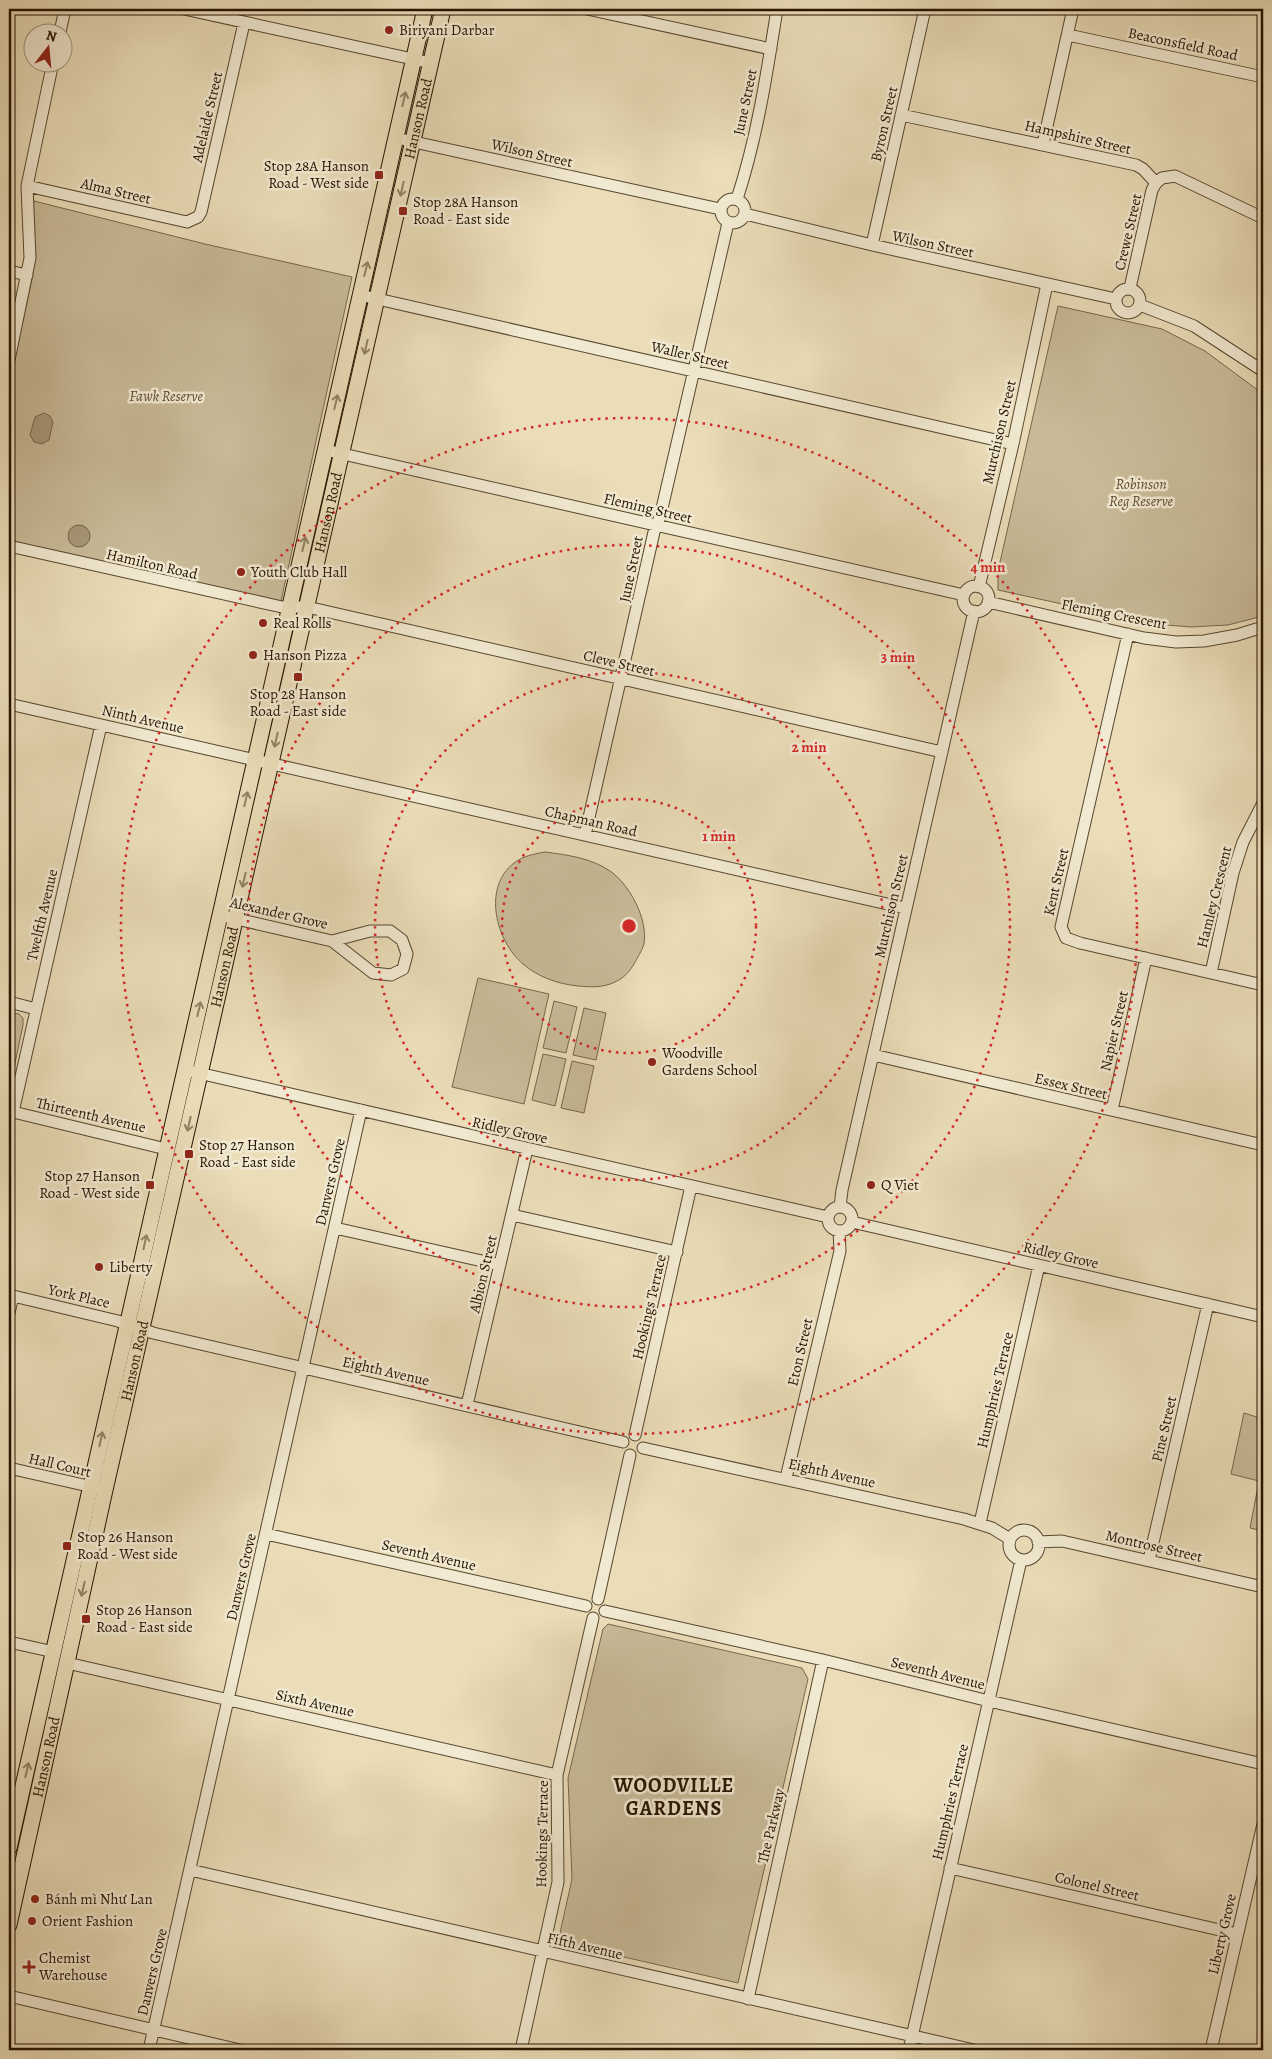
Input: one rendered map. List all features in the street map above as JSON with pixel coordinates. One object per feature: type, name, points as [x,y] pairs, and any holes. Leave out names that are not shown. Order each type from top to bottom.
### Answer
[{"type":"main road","name":"Hanson Road","points":[[9,1848],[12,1817],[54,1652],[142,1330],[180,1161],[193,1072],[220,916],[425,9]]},
{"type":"main road","name":"Hanson Road","points":[[9,1924],[67,1663],[128,1324],[166,1148],[193,1072],[235,919],[443,9]]},
{"type":"main road","points":[[166,1148],[175,1153],[180,1161]]},
{"type":"main road","points":[[54,1652],[67,1663]]},
{"type":"street","points":[[62,22],[65,9]]},
{"type":"street","points":[[184,9],[431,63]]},
{"type":"street","points":[[587,9],[604,11],[771,49]]},
{"type":"street","name":"June Street","points":[[737,199],[747,166],[765,83],[777,9]]},
{"type":"street","name":"Byron Street","points":[[872,246],[925,9]]},
{"type":"street","points":[[1043,144],[1074,9]]},
{"type":"street","name":"Adelaide Street","points":[[198,217],[201,212],[244,23]]},
{"type":"street","name":"Beaconsfield Road","points":[[1068,35],[1263,77]]},
{"type":"street","points":[[9,360],[27,275],[30,241],[26,186],[51,72]]},
{"type":"street","name":"Hampshire Street","points":[[901,115],[1136,165],[1156,183]]},
{"type":"street","name":"Wilson Street","points":[[396,138],[720,209]]},
{"type":"street","points":[[1156,183],[1162,178],[1175,176],[1263,218]]},
{"type":"street","name":"Crewe Street","points":[[1130,288],[1152,190],[1156,183]]},
{"type":"street","name":"Alma Street","points":[[26,186],[187,222],[198,217]]},
{"type":"street","points":[[730,199],[737,199],[744,205],[745,214],[740,222],[733,224],[728,223],[722,218],[720,209],[724,202],[730,199]]},
{"type":"street","name":"Wilson Street","points":[[745,214],[872,246],[1116,299]]},
{"type":"street","name":"June Street","points":[[585,835],[728,223]]},
{"type":"street","points":[[9,271],[27,275]]},
{"type":"street","name":"Murchison Street","points":[[979,586],[1013,444],[1047,284]]},
{"type":"street","points":[[1130,288],[1139,294],[1140,304],[1135,312],[1129,314],[1117,307],[1116,299],[1120,292],[1130,288]]},
{"type":"street","name":"Waller Street","points":[[360,295],[1013,444]]},
{"type":"street","points":[[1140,304],[1194,326],[1263,371]]},
{"type":"street","name":"Fleming Street","points":[[325,450],[964,595]]},
{"type":"street","name":"Hamilton Road","points":[[9,546],[289,608]]},
{"type":"street","points":[[979,586],[987,592],[988,602],[983,610],[974,611],[965,605],[964,595],[967,590],[979,586]]},
{"type":"street","name":"Fleming Crescent","points":[[988,602],[1128,634],[1176,642],[1204,641],[1237,635],[1263,627]]},
{"type":"street","name":"Cleve Street","points":[[289,608],[306,607],[942,752]]},
{"type":"street","name":"Murchison Street","points":[[840,1207],[842,1190],[905,908],[974,611]]},
{"type":"street","name":"Kent Street","points":[[1128,634],[1061,927],[1066,938],[1080,943],[1263,985]]},
{"type":"street","name":"Ninth Avenue","points":[[9,704],[271,763]]},
{"type":"street","name":"Twelfth Avenue","points":[[11,1112],[101,725]]},
{"type":"street","name":"Chapman Road","points":[[271,763],[905,908]]},
{"type":"street","name":"Hamley Crescent","points":[[1212,973],[1233,873],[1243,842],[1259,820],[1263,803]]},
{"type":"street","name":"Alexander Grove","points":[[220,916],[332,941]]},
{"type":"street","points":[[370,931],[390,932],[402,940],[407,954],[403,969],[392,975],[374,973],[332,941],[370,931]]},
{"type":"street","name":"Napier Street","points":[[1112,1110],[1146,958]]},
{"type":"street","points":[[9,1002],[36,1009]]},
{"type":"street","name":"Essex Street","points":[[873,1055],[1263,1145]]},
{"type":"street","name":"Ridley Grove","points":[[193,1072],[828,1217]]},
{"type":"street","name":"Danvers Grove","points":[[149,2050],[361,1110]]},
{"type":"street","name":"Thirteenth Avenue","points":[[11,1112],[166,1148]]},
{"type":"street","name":"Albion Street","points":[[467,1405],[527,1149]]},
{"type":"street","name":"Hookings Terrace","points":[[635,1435],[691,1186]]},
{"type":"street","points":[[840,1207],[850,1212],[852,1222],[850,1227],[839,1232],[829,1224],[828,1217],[831,1212],[840,1207]]},
{"type":"street","points":[[512,1215],[677,1252]]},
{"type":"street","name":"Ridley Grove","points":[[852,1222],[1263,1317]]},
{"type":"street","points":[[335,1228],[500,1265]]},
{"type":"street","name":"Eton Street","points":[[786,1478],[840,1251],[839,1232]]},
{"type":"street","name":"Humphries Terrace","points":[[980,1523],[1039,1265]]},
{"type":"street","points":[[9,1313],[11,1296]]},
{"type":"street","name":"York Place","points":[[11,1296],[128,1324],[142,1330]]},
{"type":"street","name":"Pine Street","points":[[1149,1560],[1208,1304]]},
{"type":"street","name":"Eighth Avenue","points":[[142,1330],[623,1442]]},
{"type":"street","points":[[630,1434],[635,1435],[640,1437],[643,1448],[640,1452],[630,1455],[622,1447],[623,1442],[630,1434]]},
{"type":"street","name":"Eighth Avenue","points":[[643,1448],[786,1478],[980,1523],[1010,1539]]},
{"type":"street","points":[[598,1599],[630,1455]]},
{"type":"street","name":"Hall Court","points":[[9,1468],[98,1489]]},
{"type":"street","points":[[1023,1530],[1033,1533],[1038,1542],[1035,1556],[1021,1560],[1012,1554],[1009,1544],[1010,1539],[1023,1530]]},
{"type":"street","name":"Seventh Avenue","points":[[266,1534],[586,1606]]},
{"type":"street","name":"Montrose Street","points":[[1038,1542],[1062,1541],[1263,1587]]},
{"type":"street","name":"Humphries Terrace","points":[[909,2050],[1021,1560]]},
{"type":"street","points":[[598,1599],[603,1602],[605,1610],[602,1616],[593,1618],[586,1612],[586,1606],[589,1601],[598,1599]]},
{"type":"street","name":"Seventh Avenue","points":[[605,1610],[1263,1764]]},
{"type":"street","name":"Hookings Terrace","points":[[521,2050],[558,1882],[557,1775],[593,1618]]},
{"type":"street","points":[[9,1642],[54,1652]]},
{"type":"street","name":"The Parkway","points":[[748,1998],[823,1660]]},
{"type":"street","name":"Sixth Avenue","points":[[67,1663],[557,1775]]},
{"type":"street","points":[[12,1817],[31,1821]]},
{"type":"street","name":"Liberty Grove","points":[[1211,2050],[1263,1824]]},
{"type":"street","name":"Colonel Street","points":[[950,1868],[1237,1934]]},
{"type":"street","name":"Fifth Avenue","points":[[190,1870],[974,2050]]},
{"type":"street","points":[[9,1996],[240,2050]]},
{"type":"green space","name":"Fawk Reserve","points":[[30,200],[205,244],[352,277],[281,601],[9,541],[9,385],[33,274],[34,245]]},
{"type":"green space","name":"Robinson Reg Reserve","points":[[1058,306],[1162,329],[1205,351],[1263,394],[1263,616],[1228,625],[1191,627],[1154,624],[998,590],[998,571]]},
{"type":"green space","points":[[545,852],[562,854],[595,863],[617,877],[631,894],[643,924],[644,944],[632,967],[618,980],[610,984],[592,987],[556,982],[535,973],[523,964],[506,942],[496,914],[498,886],[504,874],[514,863],[525,857]]},
{"type":"green space","points":[[478,978],[549,994],[524,1104],[452,1087]]},
{"type":"green space","points":[[554,1001],[577,1007],[566,1053],[543,1048]]},
{"type":"green space","points":[[584,1008],[606,1013],[596,1060],[573,1055]]},
{"type":"green space","points":[[9,1012],[19,1014],[23,1018],[23,1025],[9,1092]]},
{"type":"green space","points":[[543,1054],[566,1059],[555,1106],[532,1100]]},
{"type":"green space","points":[[572,1061],[594,1066],[584,1113],[561,1108]]},
{"type":"green space","points":[[1244,1413],[1263,1419],[1263,1531],[1250,1528],[1259,1481],[1231,1474]]},
{"type":"green space","points":[[608,1624],[802,1668],[808,1679],[738,1983],[558,1942],[572,1879],[568,1778],[603,1629]]},
{"type":"shaded area","points":[[44,413],[50,416],[53,422],[49,440],[42,444],[34,442],[30,435],[35,417]]},
{"type":"shaded area","points":[[79,525],[87,528],[90,536],[87,544],[79,547],[71,544],[68,536],[71,528]]},
{"type":"shaded area","points":[[1263,545],[1263,590],[1260,587],[1261,571],[1259,565]]},
{"type":"place","name":"Biriyani Darbar","points":[[389,30]]},
{"type":"place","name":"Stop 28A Hanson Road - West side","points":[[379,175]]},
{"type":"place","name":"Stop 28A Hanson Road - East side","points":[[403,211]]},
{"type":"place","name":"Youth Club Hall","points":[[241,572]]},
{"type":"place","name":"Real Rolls","points":[[263,623]]},
{"type":"place","name":"Hanson Pizza","points":[[253,655]]},
{"type":"place","name":"Stop 28 Hanson Road - East side","points":[[298,677]]},
{"type":"place","name":"Woodville Gardens School","points":[[652,1062]]},
{"type":"place","name":"Stop 27 Hanson Road - East side","points":[[189,1154]]},
{"type":"place","name":"Stop 27 Hanson Road - West side","points":[[150,1185]]},
{"type":"place","name":"Q Viet","points":[[871,1185]]},
{"type":"place","name":"Liberty","points":[[99,1267]]},
{"type":"place","name":"Stop 26 Hanson Road - West side","points":[[67,1546]]},
{"type":"place","name":"Stop 26 Hanson Road - East side","points":[[86,1619]]},
{"type":"place","name":"Bánh mì Như Lan","points":[[35,1899]]},
{"type":"place","name":"Orient Fashion","points":[[32,1921]]},
{"type":"place","name":"Chemist Warehouse","points":[[29,1967]]},
{"type":"district","name":"WOODVILLE GARDENS","points":[[674,1796]]}]
